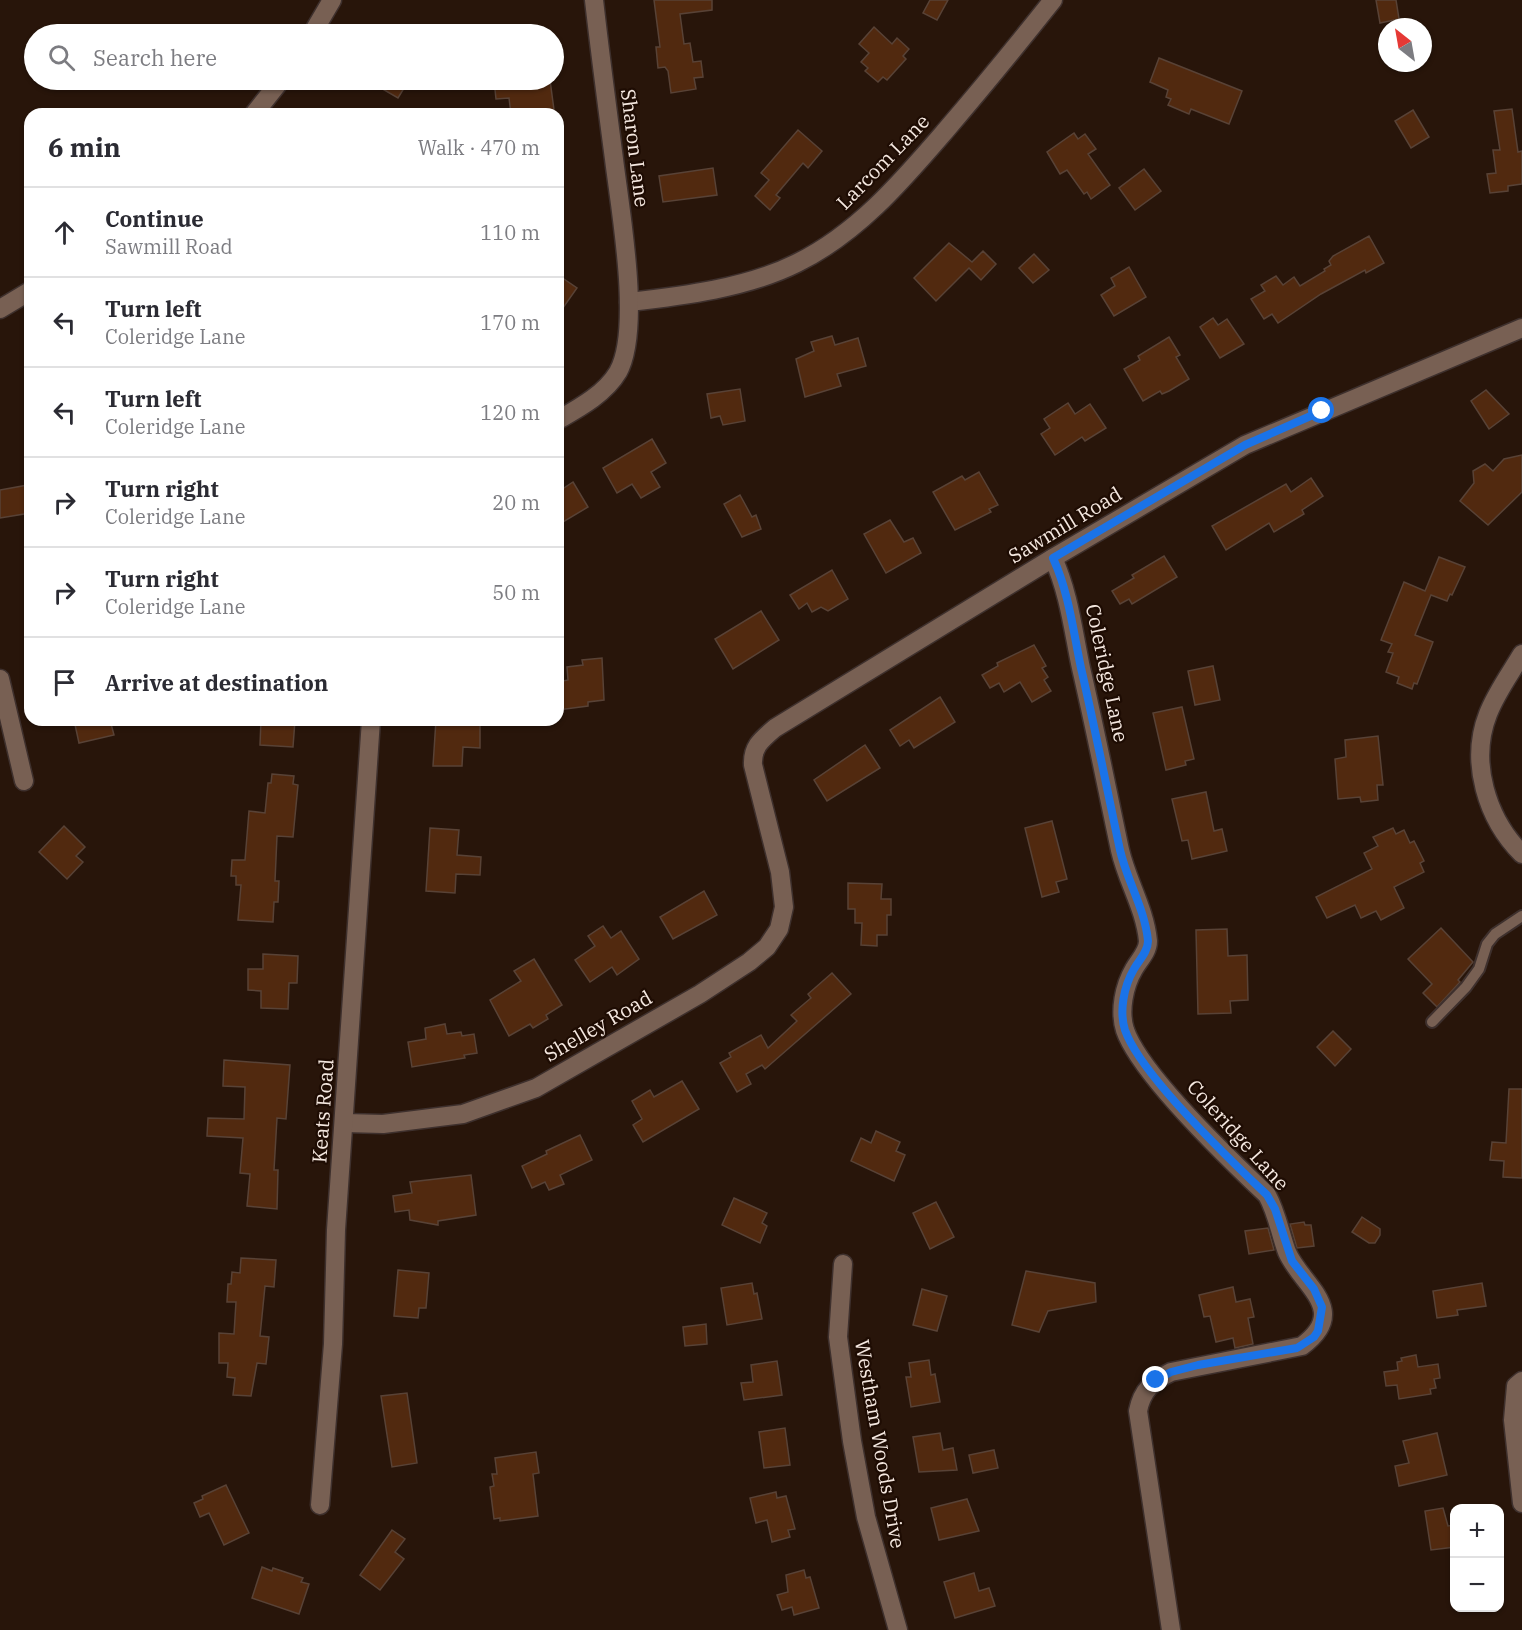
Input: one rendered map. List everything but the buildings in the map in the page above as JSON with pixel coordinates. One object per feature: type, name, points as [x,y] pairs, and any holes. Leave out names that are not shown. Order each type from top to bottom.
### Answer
[{"type":"street","points":[[318,24],[332,0]]},
{"type":"street","name":"Sharon Lane","points":[[594,0],[626,255],[628,302]]},
{"type":"street","name":"Larcom Lane","points":[[628,302],[719,287],[773,273],[797,263],[841,235],[907,176],[997,71],[1053,0]]},
{"type":"street","points":[[259,108],[273,90]]},
{"type":"street","points":[[0,309],[24,295]]},
{"type":"street","points":[[564,416],[596,396],[618,372],[626,350],[628,302]]},
{"type":"street","name":"Sawmill Road","points":[[777,858],[753,765],[752,752],[759,742],[775,728],[1053,558],[1245,445],[1522,328]]},
{"type":"street","name":"Coleridge Lane","points":[[1053,558],[1063,580],[1074,624],[1121,852],[1144,919],[1148,943],[1147,949],[1132,971],[1122,1004],[1125,1030],[1139,1057],[1171,1096],[1267,1195],[1275,1209],[1292,1261],[1314,1289],[1322,1307],[1318,1331],[1302,1346],[1171,1372],[1156,1380],[1144,1391],[1138,1411],[1171,1630]]},
{"type":"street","points":[[1522,654],[1487,716],[1481,746],[1481,766],[1483,783],[1494,816],[1512,844],[1522,854]]},
{"type":"street","points":[[0,679],[24,781]]},
{"type":"street","name":"Keats Road","points":[[321,1505],[333,1344],[336,1230],[371,726]]},
{"type":"street","name":"Shelley Road","points":[[345,1123],[383,1124],[432,1120],[490,1106],[536,1088],[700,994],[750,962],[774,939],[784,907],[777,858]]},
{"type":"street","name":"Westham Woods Drive","points":[[843,1264],[838,1337],[852,1441],[866,1517],[898,1630]]},
{"type":"street","points":[[1522,1381],[1516,1386],[1513,1420],[1522,1503]]},
{"type":"lane","points":[[1432,1022],[1466,987],[1479,969],[1487,944],[1495,934],[1522,916]]},
{"type":"route","points":[[1156,1380],[1171,1372],[1198,1365],[1302,1346],[1318,1331],[1322,1307],[1314,1289],[1287,1251],[1275,1209],[1267,1195],[1171,1096],[1139,1057],[1125,1030],[1122,1004],[1132,971],[1147,949],[1148,943],[1144,919],[1121,852],[1074,624],[1063,580],[1053,558],[1245,445],[1322,411]]}]
